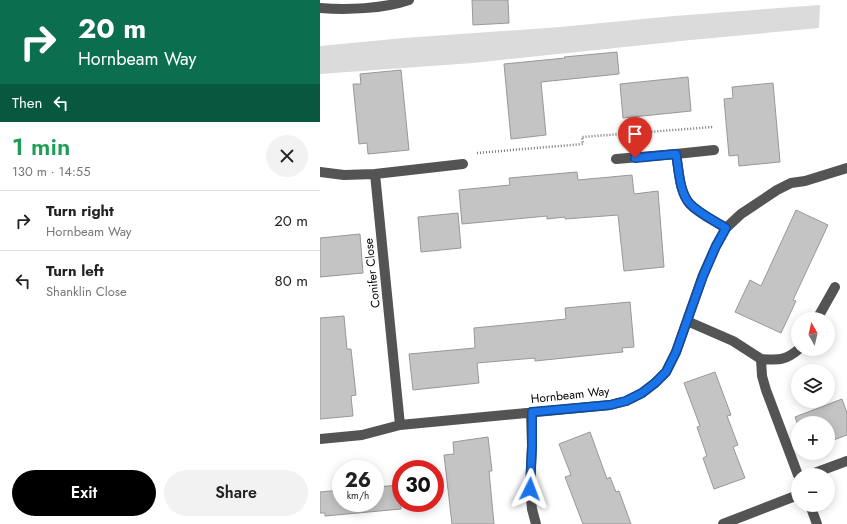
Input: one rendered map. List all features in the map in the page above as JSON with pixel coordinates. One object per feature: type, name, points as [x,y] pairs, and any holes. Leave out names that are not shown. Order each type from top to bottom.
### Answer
[{"type":"street","points":[[320,8],[338,10],[374,7],[409,0]]},
{"type":"street","points":[[616,160],[714,150]]},
{"type":"street","points":[[676,154],[680,178],[686,198],[691,205],[726,228]]},
{"type":"street","points":[[320,172],[344,175],[375,174],[463,164]]},
{"type":"street","name":"Hornbeam Way","points":[[320,439],[362,435],[400,425],[610,405],[626,401],[642,393],[666,372],[676,352],[703,276],[716,246],[726,228],[741,214],[777,190],[791,183],[805,181],[847,168]]},
{"type":"street","name":"Conifer Close","points":[[375,174],[400,425]]},
{"type":"street","points":[[821,312],[834,287]]},
{"type":"street","points":[[687,321],[733,341],[761,359],[777,360],[787,358],[791,355]]},
{"type":"street","points":[[761,359],[762,376],[766,390],[795,468]]},
{"type":"street","points":[[532,412],[530,489],[532,509],[536,524]]},
{"type":"street","points":[[828,468],[847,461]]},
{"type":"street","points":[[723,524],[791,498]]},
{"type":"street","points":[[813,512],[817,524]]},
{"type":"path","points":[[463,164],[462,155],[582,144],[582,138],[713,127]]},
{"type":"shaded area","points":[[820,5],[819,28],[473,63],[320,74],[320,46]]},
{"type":"building","points":[[472,0],[508,0],[509,23],[473,25]]},
{"type":"building","points":[[617,52],[619,74],[541,82],[546,135],[511,139],[504,64]]},
{"type":"building","points":[[401,70],[409,150],[368,154],[367,143],[359,144],[353,84],[361,84],[360,74]]},
{"type":"building","points":[[688,77],[691,111],[623,118],[620,84]]},
{"type":"building","points":[[773,83],[780,162],[739,166],[738,155],[729,156],[724,99],[733,98],[732,87]]},
{"type":"building","points":[[577,172],[578,180],[632,175],[634,194],[658,191],[664,267],[624,271],[618,215],[565,219],[565,217],[547,219],[547,216],[462,224],[459,190],[510,185],[509,178]]},
{"type":"building","points":[[796,210],[828,225],[793,300],[796,301],[781,333],[735,312],[750,280],[761,286]]},
{"type":"building","points":[[458,213],[461,248],[421,252],[418,217]]},
{"type":"building","points":[[360,234],[363,273],[320,277],[320,238]]},
{"type":"building","points":[[630,302],[634,347],[622,348],[623,352],[535,361],[535,358],[477,363],[479,383],[413,390],[409,354],[475,348],[474,328],[566,319],[565,308]]},
{"type":"building","points":[[344,316],[347,349],[351,349],[356,395],[351,396],[353,416],[320,419],[320,318]]},
{"type":"building","points":[[715,372],[731,415],[727,416],[738,445],[733,447],[745,478],[714,489],[703,458],[707,456],[697,427],[700,426],[684,383]]},
{"type":"building","points":[[842,399],[847,413],[847,435],[835,439],[835,416],[798,416],[818,408],[835,408],[835,402]]},
{"type":"building","points":[[590,432],[607,479],[610,477],[616,492],[619,491],[631,524],[583,524],[565,477],[571,475],[559,444]]},
{"type":"building","points":[[488,437],[492,471],[489,471],[494,524],[452,524],[444,455],[454,454],[453,442]]},
{"type":"building","points":[[384,486],[392,486],[392,510],[384,511]]},
{"type":"building","points":[[332,491],[332,512],[368,512],[325,516],[325,513],[320,513],[320,492]]},
{"type":"route","points":[[530,489],[532,412],[610,405],[626,401],[642,393],[655,383],[666,372],[676,352],[703,276],[716,246],[726,228],[691,205],[686,198],[682,188],[676,154],[635,158]]}]
